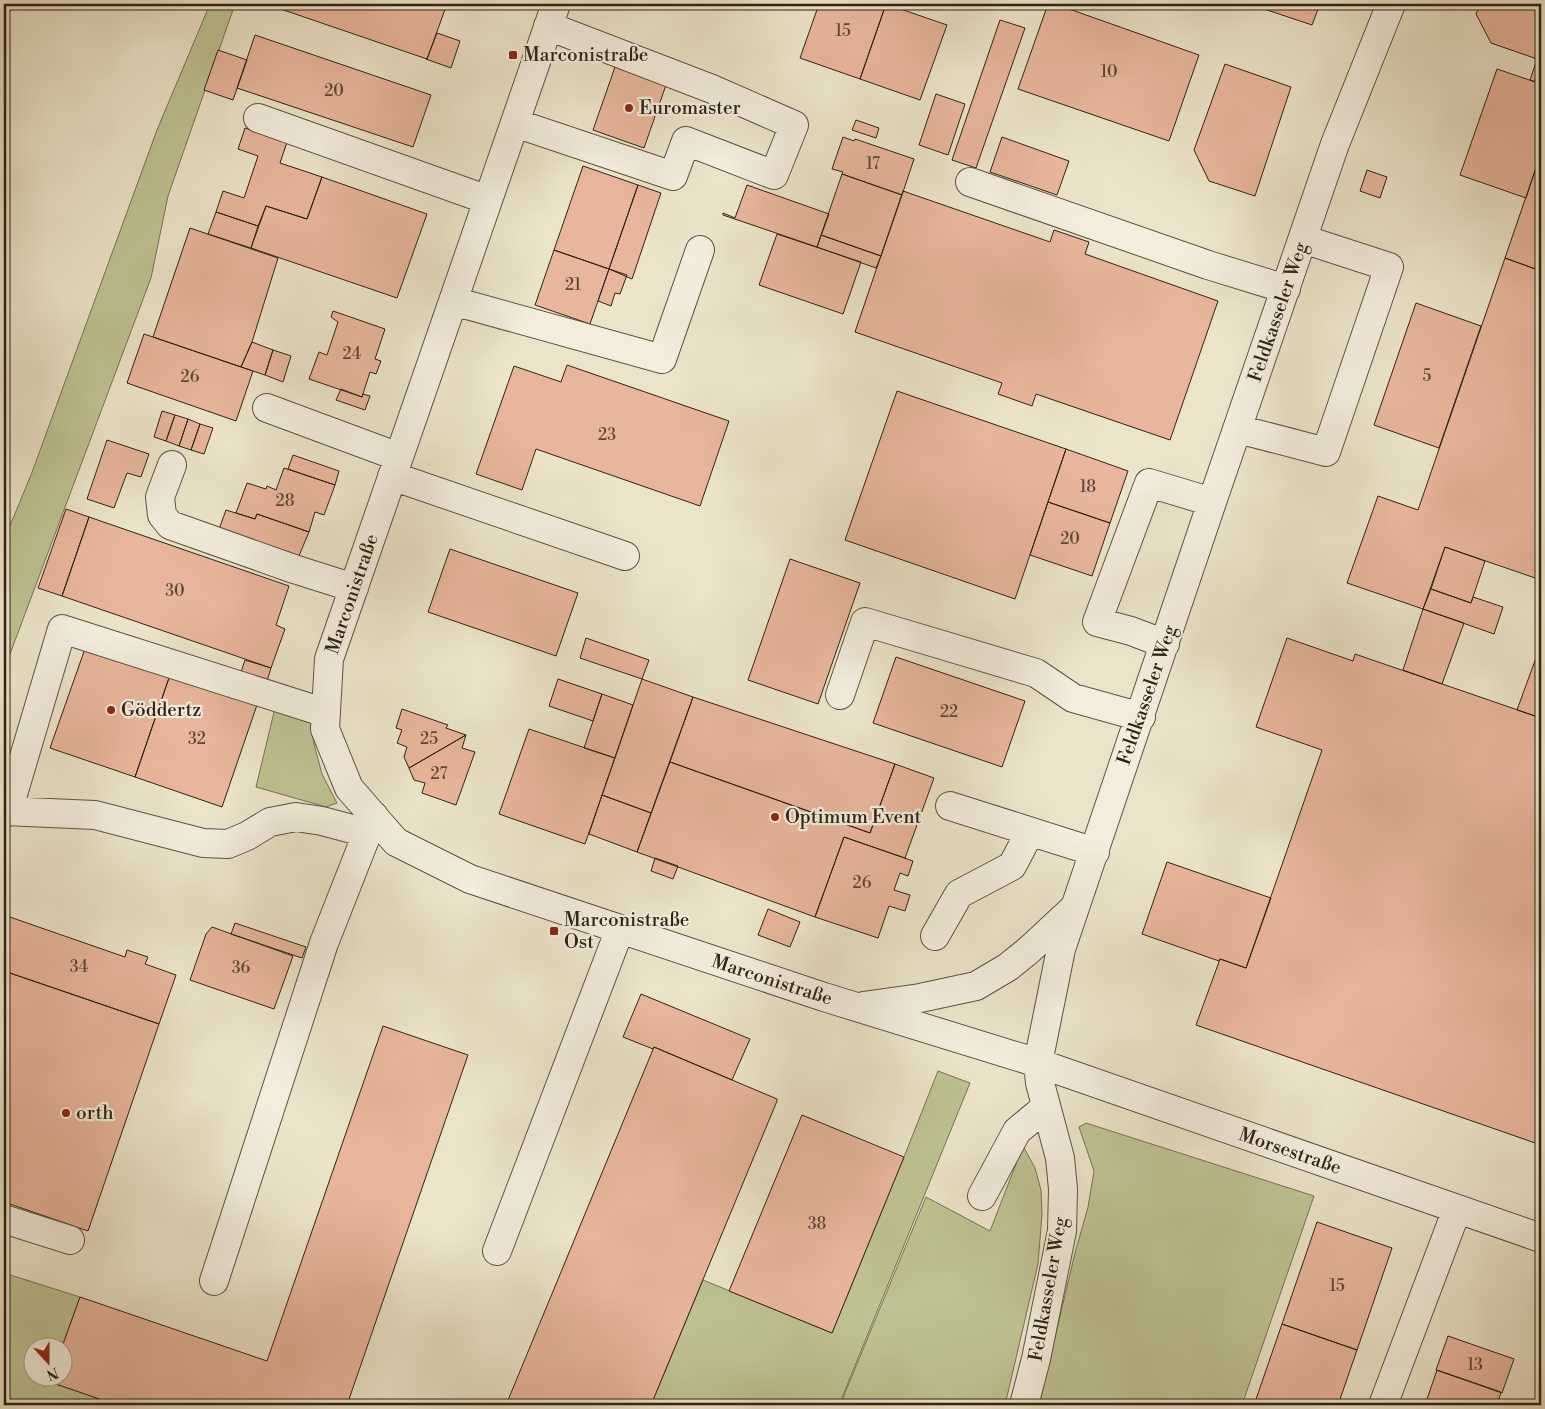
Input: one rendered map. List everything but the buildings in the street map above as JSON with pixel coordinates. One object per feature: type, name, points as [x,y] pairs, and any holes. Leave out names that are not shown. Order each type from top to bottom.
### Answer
[{"type":"street","name":"Feldkasseler Weg","points":[[1024,1405],[1036,1360],[1062,1231],[1064,1189],[1060,1158],[1040,1083],[1038,1063],[1061,949],[1141,717],[1212,502],[1336,144],[1392,4]]},
{"type":"street","points":[[515,123],[673,176],[686,141],[774,174],[794,124],[712,89],[552,15]]},
{"type":"street","name":"Marconistraße","points":[[552,15],[329,659],[325,729],[349,788],[370,824],[396,842],[470,879],[855,1007],[1038,1063]]},
{"type":"street","points":[[258,118],[488,200]]},
{"type":"street","points":[[970,182],[1208,265],[1286,289]]},
{"type":"street","points":[[1238,429],[1326,452],[1389,267],[1303,239]]},
{"type":"street","points":[[453,301],[662,359],[700,250]]},
{"type":"street","points":[[267,408],[396,467],[625,556]]},
{"type":"street","points":[[172,465],[160,497],[162,515],[170,525],[354,588]]},
{"type":"street","points":[[1165,644],[1097,622],[1149,483],[1212,502]]},
{"type":"street","points":[[840,695],[864,622],[1036,673],[1073,698],[1141,717]]},
{"type":"street","points":[[214,1281],[324,944],[370,824],[322,821],[296,817],[270,822],[247,836],[228,844],[203,843],[95,815],[6,811],[62,629],[326,713]]},
{"type":"street","points":[[950,806],[1094,852]]},
{"type":"street","points":[[935,936],[959,894],[1012,866],[1030,832]]},
{"type":"street","points":[[855,1007],[920,998],[976,986],[1008,967],[1076,906]]},
{"type":"street","points":[[497,1252],[620,929]]},
{"type":"street","name":"Morsestraße","points":[[1038,1063],[1541,1238]]},
{"type":"street","points":[[982,1196],[1017,1131],[1046,1107]]},
{"type":"street","points":[[1383,1405],[1457,1209]]},
{"type":"street","points":[[4,1219],[70,1240]]},
{"type":"green space","points":[[210,4],[235,4],[168,196],[151,278],[4,670],[4,540],[31,475],[157,130]]},
{"type":"green space","points":[[275,708],[311,720],[314,744],[322,774],[337,803],[326,807],[256,787]]},
{"type":"green space","points":[[938,1071],[970,1083],[839,1405],[651,1405],[703,1280],[832,1333]]},
{"type":"green space","points":[[1086,1123],[1314,1196],[1242,1405],[1039,1405],[1075,1253],[1088,1207],[1094,1171],[1079,1127]]},
{"type":"green space","points":[[1023,1146],[1035,1168],[1041,1190],[1042,1214],[1038,1264],[1005,1405],[840,1405],[926,1197],[990,1231]]},
{"type":"green space","points":[[4,1273],[80,1297],[66,1336],[22,1336],[22,1386],[62,1386],[117,1405],[4,1405]]},
{"type":"place","name":"Marconistraße","points":[[513,55]]},
{"type":"place","name":"Euromaster","points":[[629,108]]},
{"type":"place","name":"Göddertz","points":[[111,710]]},
{"type":"place","name":"Optimum Event","points":[[775,817]]},
{"type":"place","name":"Marconistraße Ost","points":[[554,931]]},
{"type":"place","name":"orth","points":[[66,1113]]}]
